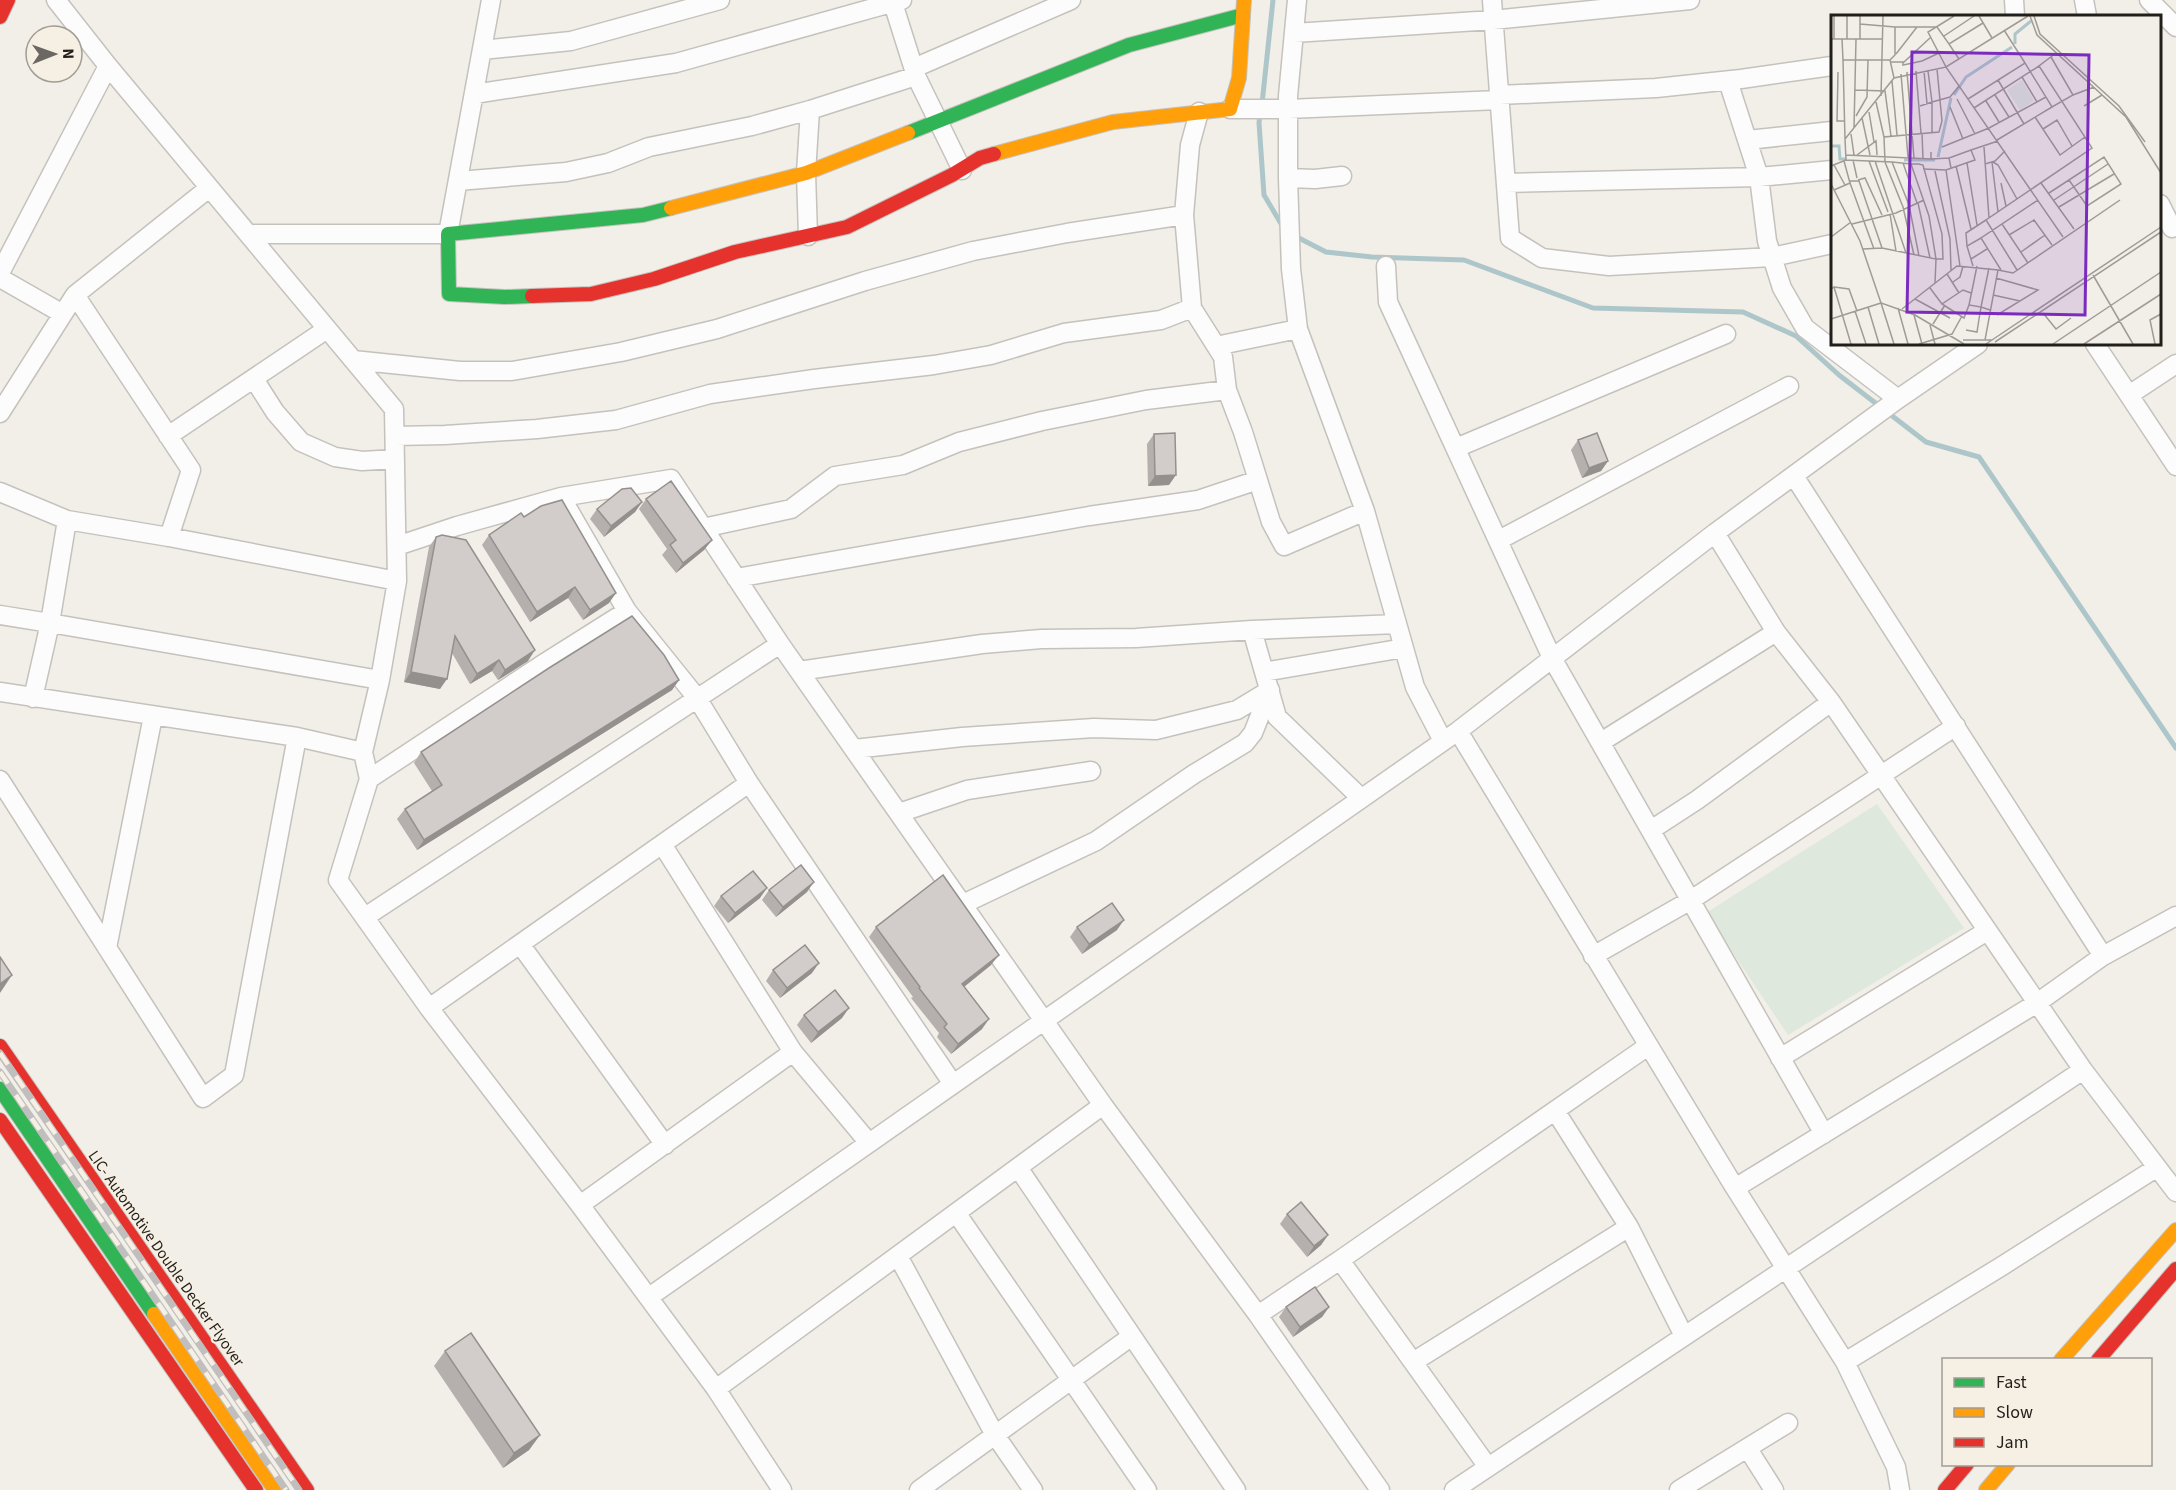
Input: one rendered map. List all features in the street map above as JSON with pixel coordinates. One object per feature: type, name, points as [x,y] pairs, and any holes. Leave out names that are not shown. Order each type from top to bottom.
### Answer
[{"type":"street","points":[[0,17],[8,0]]},
{"type":"street","points":[[56,0],[108,66],[394,410],[397,581],[380,680],[363,752],[369,779],[338,880],[429,1008],[580,1205],[716,1389],[782,1490]]},
{"type":"street","points":[[491,0],[448,234],[449,294],[505,297],[591,294],[654,279],[735,252],[847,227],[962,170],[980,158],[1113,122],[1230,109],[1288,109],[1656,88],[1728,81],[1831,66]]},
{"type":"street","points":[[482,50],[571,41],[720,0]]},
{"type":"street","points":[[458,181],[566,172],[608,163],[649,147],[752,126],[810,110],[915,72],[1071,0]]},
{"type":"street","points":[[1230,109],[1239,78],[1244,0]]},
{"type":"street","points":[[1297,0],[1288,109],[1288,178],[1290,269],[1298,329],[1365,511],[1415,687],[1450,736],[1593,956],[1845,1362],[1896,1467],[1900,1490]]},
{"type":"street","points":[[1492,0],[1510,238],[1542,258],[1609,266],[1772,257],[1831,244]]},
{"type":"street","points":[[1294,33],[1493,20],[1689,0]]},
{"type":"street","points":[[2084,0],[2087,15]]},
{"type":"street","points":[[2149,0],[2176,27]]},
{"type":"street","points":[[474,94],[676,63],[896,1],[915,72],[962,170]]},
{"type":"street","points":[[248,234],[448,234],[643,215],[806,172],[1129,45],[1243,15]]},
{"type":"street","points":[[63,314],[0,276],[108,66]]},
{"type":"street","points":[[1728,81],[1759,177],[1767,241],[1782,288],[1805,328],[1895,402]]},
{"type":"street","points":[[807,236],[806,172],[810,110]]},
{"type":"street","points":[[1199,112],[1190,146],[1184,215],[1192,308],[1223,357],[1227,390],[1271,522],[1284,546],[1365,511]]},
{"type":"street","points":[[1748,140],[1831,131]]},
{"type":"street","points":[[1506,183],[1660,181],[1759,177],[1831,170]]},
{"type":"street","points":[[1288,178],[1315,179],[1342,176]]},
{"type":"street","points":[[0,413],[75,295],[209,188]]},
{"type":"street","points":[[2161,207],[2169,230]]},
{"type":"street","points":[[353,360],[460,371],[512,371],[621,352],[717,329],[865,281],[973,251],[1067,233],[1184,215]]},
{"type":"street","points":[[1386,266],[1388,302],[1552,658],[1824,1134]]},
{"type":"street","points":[[75,295],[191,470],[169,537]]},
{"type":"street","points":[[395,436],[525,430],[616,420],[710,394],[934,365],[991,354],[1064,333],[1161,320],[1192,308]]},
{"type":"street","points":[[168,436],[327,329]]},
{"type":"street","points":[[1216,346],[1298,329]]},
{"type":"street","points":[[1456,448],[1726,334]]},
{"type":"street","points":[[648,1297],[1450,736],[1715,532],[1977,345]]},
{"type":"street","points":[[2096,345],[2175,464]]},
{"type":"street","points":[[2129,395],[2176,364]]},
{"type":"street","points":[[254,379],[275,411],[300,442],[335,457],[362,461],[395,459]]},
{"type":"street","points":[[1498,540],[1789,386]]},
{"type":"street","points":[[703,528],[791,509],[835,476],[903,465],[959,442],[1042,421],[1146,400],[1227,390]]},
{"type":"street","points":[[1794,476],[2103,956]]},
{"type":"street","points":[[397,546],[457,526],[561,497],[671,479],[780,644],[1045,1019],[1103,1105],[1258,1315],[1380,1490]]},
{"type":"street","points":[[736,578],[1089,516],[1197,500],[1258,480]]},
{"type":"street","points":[[0,492],[67,520],[169,537],[397,581]]},
{"type":"street","points":[[561,497],[627,611],[697,698],[749,783],[953,1084]]},
{"type":"street","points":[[33,698],[50,623],[67,520]]},
{"type":"street","points":[[457,526],[469,546]]},
{"type":"street","points":[[1715,532],[1776,632],[1831,702],[2083,1070],[2176,1192]]},
{"type":"street","points":[[369,779],[540,659],[627,611]]},
{"type":"street","points":[[0,615],[380,680]]},
{"type":"street","points":[[799,671],[982,644],[1041,639],[1136,638],[1397,624]]},
{"type":"street","points":[[1252,630],[1277,717],[1361,798]]},
{"type":"street","points":[[1601,741],[1776,632]]},
{"type":"street","points":[[365,917],[780,644]]},
{"type":"street","points":[[1264,672],[1404,648]]},
{"type":"street","points":[[854,749],[962,737],[1094,728],[1156,730],[1237,710],[1270,690]]},
{"type":"street","points":[[963,904],[1096,841],[1194,774],[1245,743],[1253,733],[1270,690]]},
{"type":"street","points":[[0,692],[297,737],[363,752]]},
{"type":"street","points":[[1651,830],[1831,702]]},
{"type":"street","points":[[107,948],[153,716]]},
{"type":"street","points":[[1593,956],[1691,900],[1956,726]]},
{"type":"street","points":[[0,780],[203,1098],[234,1075],[297,737]]},
{"type":"street","points":[[899,813],[968,790],[1091,771]]},
{"type":"street","points":[[429,1008],[749,783]]},
{"type":"street","points":[[662,844],[793,1053],[869,1143]]},
{"type":"street","points":[[1736,1188],[2037,1003],[2103,956],[2176,916]]},
{"type":"street","points":[[1780,1058],[1988,931]]},
{"type":"street","points":[[520,944],[665,1145]]},
{"type":"street","points":[[0,1029],[320,1490]]},
{"type":"street","name":"LIC- Automotive Double Decker Flyover","points":[[0,1046],[307,1490]]},
{"type":"street","points":[[1258,1315],[1556,1112],[1648,1046]]},
{"type":"street","points":[[580,1205],[793,1053]]},
{"type":"street","points":[[1454,1490],[2083,1070]]},
{"type":"street","points":[[0,1089],[275,1490]]},
{"type":"street","points":[[716,1389],[1103,1105]]},
{"type":"street","points":[[1556,1112],[1629,1227],[1684,1335]]},
{"type":"street","points":[[0,1120],[7,1144],[256,1490]]},
{"type":"street","points":[[1019,1168],[1236,1490]]},
{"type":"street","points":[[1845,1362],[2156,1168]]},
{"type":"street","points":[[957,1214],[1148,1490]]},
{"type":"street","points":[[1413,1362],[1629,1227]]},
{"type":"street","points":[[2062,1358],[2176,1230]]},
{"type":"street","points":[[898,1256],[995,1435],[1033,1490]]},
{"type":"street","points":[[1340,1260],[1488,1467]]},
{"type":"street","points":[[2099,1358],[2176,1269]]},
{"type":"street","points":[[919,1490],[1132,1336]]},
{"type":"street","points":[[1679,1490],[1788,1423]]},
{"type":"street","points":[[1748,1449],[1774,1490]]},
{"type":"street","points":[[1945,1490],[1965,1466]]},
{"type":"street","points":[[1986,1490],[2006,1466]]},
{"type":"shaded area","points":[[1877,804],[1964,928],[1788,1035],[1706,913]]},
{"type":"building","points":[[1175,433],[1176,475],[1155,476],[1154,434]]},
{"type":"building","points":[[1597,433],[1608,461],[1589,468],[1578,440]]},
{"type":"building","points":[[671,481],[712,540],[683,563],[670,545],[676,540],[646,499]]},
{"type":"building","points":[[631,488],[642,502],[611,526],[597,509],[622,489]]},
{"type":"building","points":[[562,500],[616,593],[590,610],[575,587],[537,612],[489,535],[521,513],[524,517],[541,506]]},
{"type":"building","points":[[442,535],[466,540],[535,650],[505,670],[499,660],[477,674],[455,636],[447,679],[411,672],[436,537]]},
{"type":"building","points":[[632,616],[664,655],[679,680],[424,840],[405,809],[442,785],[421,752]]},
{"type":"building","points":[[801,865],[814,882],[783,907],[769,890]]},
{"type":"building","points":[[753,871],[767,888],[735,913],[721,896]]},
{"type":"building","points":[[943,875],[999,955],[962,984],[989,1019],[958,1044],[944,1027],[947,1024],[876,927]]},
{"type":"building","points":[[1112,903],[1124,920],[1089,944],[1077,927]]},
{"type":"building","points":[[805,945],[819,963],[787,988],[773,970]]},
{"type":"building","points":[[0,957],[12,975],[0,984]]},
{"type":"building","points":[[835,990],[849,1008],[818,1032],[804,1015]]},
{"type":"building","points":[[1301,1202],[1328,1235],[1314,1246],[1287,1214]]},
{"type":"building","points":[[1315,1287],[1329,1307],[1300,1327],[1286,1307]]},
{"type":"building","points":[[471,1333],[540,1435],[514,1453],[445,1351]]},
{"type":"waterway","points":[[1262,104],[1273,0]]},
{"type":"waterway","points":[[1260,114],[1264,195],[1283,227]]},
{"type":"waterway","points":[[1293,235],[1326,252],[1372,257],[1464,260],[1593,308],[1743,312],[1796,336],[1839,375],[1926,442],[1979,457],[2176,748]]},
{"type":"railway","points":[[0,1053],[299,1490]]},
{"type":"railway","points":[[0,1072],[286,1490]]},
{"type":"traffic: fast","points":[[908,133],[1129,45],[1243,15]]},
{"type":"traffic: fast","points":[[532,296],[449,294],[448,234],[643,215],[671,208]]},
{"type":"traffic: fast","points":[[0,1089],[154,1314]]},
{"type":"traffic: slow","points":[[994,154],[1113,122],[1230,109],[1239,78],[1244,0]]},
{"type":"traffic: slow","points":[[671,208],[806,173],[908,133]]},
{"type":"traffic: slow","points":[[2063,1358],[2176,1230]]},
{"type":"traffic: slow","points":[[154,1314],[275,1490]]},
{"type":"traffic: slow","points":[[1986,1490],[2006,1466]]},
{"type":"traffic: jam","points":[[0,17],[8,0]]},
{"type":"traffic: jam","points":[[532,296],[591,294],[654,279],[735,252],[847,227],[952,175],[980,158],[994,154]]},
{"type":"traffic: jam","points":[[0,1046],[307,1490]]},
{"type":"traffic: jam","points":[[0,1120],[256,1490]]},
{"type":"traffic: jam","points":[[2100,1358],[2176,1269]]},
{"type":"traffic: jam","points":[[1945,1490],[1965,1466]]}]
